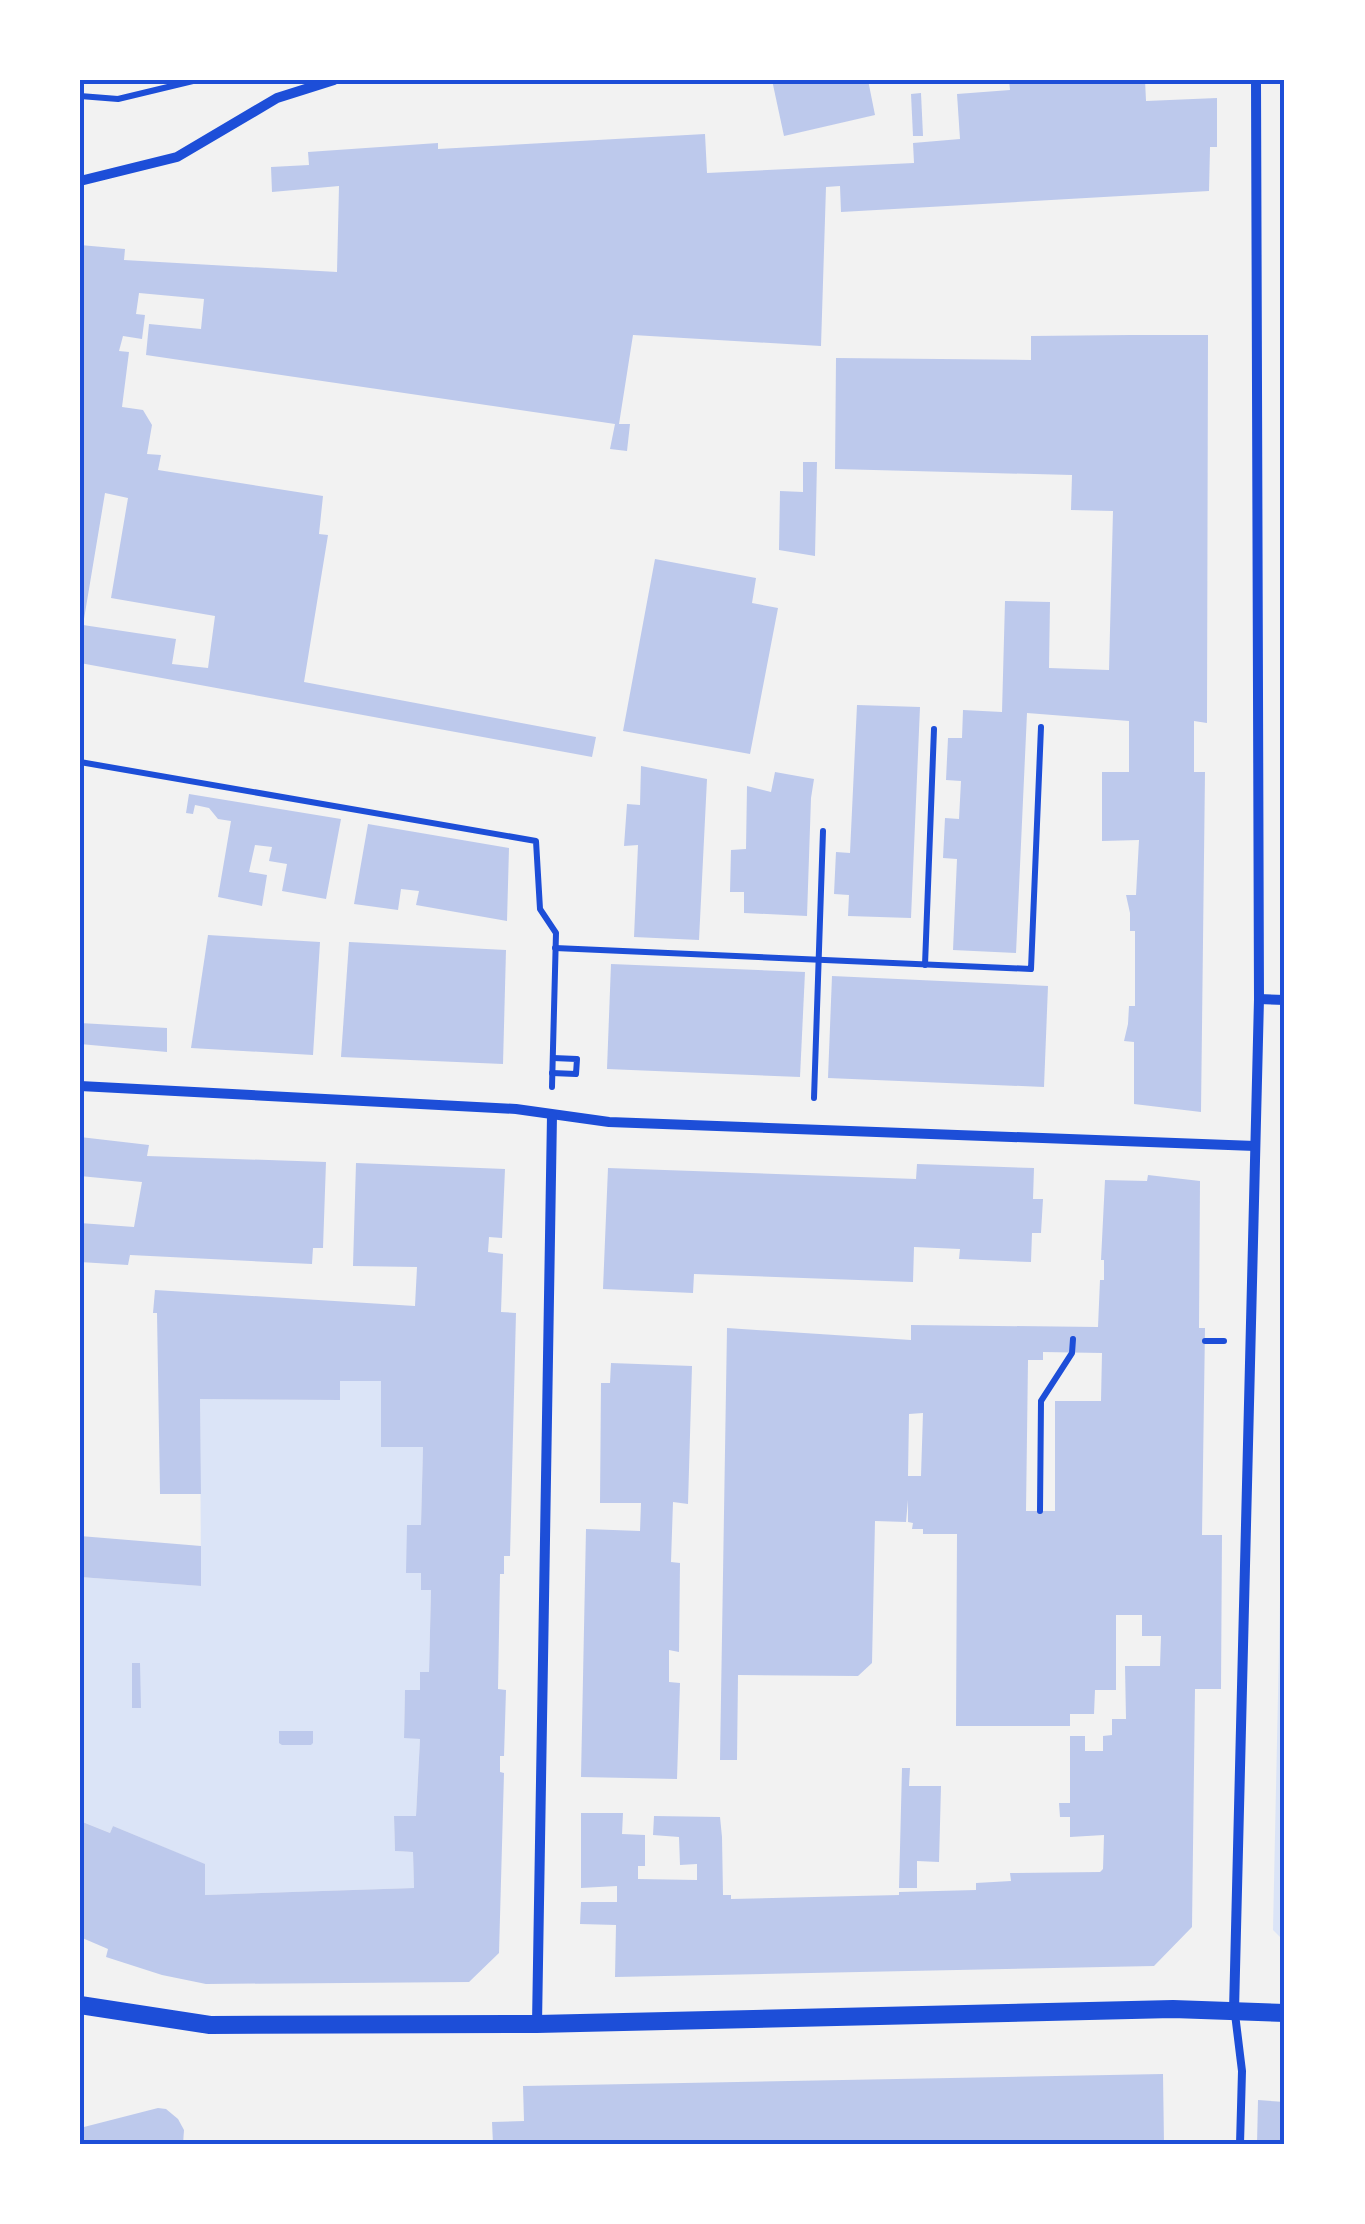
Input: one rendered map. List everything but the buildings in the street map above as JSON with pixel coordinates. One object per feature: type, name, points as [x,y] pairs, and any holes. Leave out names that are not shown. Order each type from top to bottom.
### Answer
[{"type":"street","points":[[80,181],[177,157],[277,98],[334,80]]},
{"type":"street","points":[[1234,2011],[1259,999],[1256,80]]},
{"type":"street","points":[[1259,999],[1285,1000]]},
{"type":"street","points":[[80,1086],[516,1109],[609,1122],[1255,1146]]},
{"type":"street","points":[[537,2024],[552,1115]]},
{"type":"street","points":[[80,2006],[210,2025],[537,2024],[1153,2010],[1285,2013]]},
{"type":"lane","points":[[1234,2011],[1242,2071],[1240,2144]]},
{"type":"path","points":[[80,96],[118,99],[197,80]]},
{"type":"path","points":[[555,948],[1031,970],[1041,727]]},
{"type":"path","points":[[925,965],[934,728]]},
{"type":"path","points":[[80,762],[536,841],[540,910],[556,933],[552,1115]]},
{"type":"path","points":[[814,1098],[823,831]]},
{"type":"path","points":[[552,1073],[576,1074],[577,1059],[553,1058]]},
{"type":"path","points":[[1040,1511],[1041,1401],[1072,1353],[1072,1339]]},
{"type":"shaded area","points":[[340,1381],[381,1381],[381,1446],[423,1447],[421,1525],[407,1525],[421,1573],[421,1589],[431,1590],[429,1672],[420,1672],[420,1690],[405,1691],[404,1737],[420,1739],[416,1816],[394,1816],[395,1851],[413,1852],[414,1888],[205,1895],[204,1864],[113,1826],[110,1833],[80,1821],[80,1577],[201,1586],[200,1399],[339,1400]]},
{"type":"shaded area","points":[[1280,1600],[1285,1600],[1285,1942],[1273,1930]]}]
